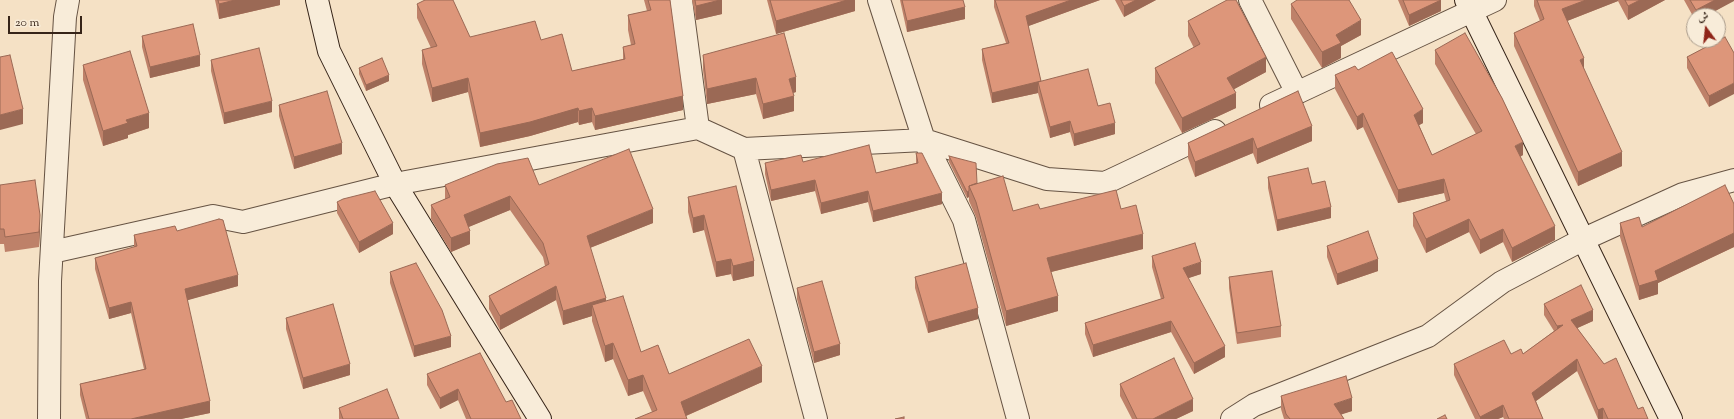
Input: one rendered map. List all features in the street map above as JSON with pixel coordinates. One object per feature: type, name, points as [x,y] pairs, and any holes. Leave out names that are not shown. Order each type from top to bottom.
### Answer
[{"type":"street","points":[[48,419],[50,281],[65,16],[68,0]]},
{"type":"street","points":[[317,0],[329,51],[395,184],[540,419]]},
{"type":"street","points":[[681,0],[698,128]]},
{"type":"street","points":[[879,0],[924,140],[964,220],[1018,419]]},
{"type":"street","points":[[1250,0],[1297,93]]},
{"type":"street","points":[[1254,113],[1297,93],[1468,6],[1495,0]]},
{"type":"street","points":[[1468,6],[1671,419]]},
{"type":"street","points":[[52,252],[213,216],[243,222],[395,184],[698,128],[744,149],[924,140],[1047,178],[1105,183],[1233,123]]},
{"type":"street","points":[[744,149],[816,419]]},
{"type":"street","points":[[1232,419],[1258,412],[1428,336],[1502,282],[1582,240],[1683,194],[1734,180]]},
{"type":"building","points":[[218,0],[235,0],[219,4]]},
{"type":"building","points":[[425,0],[453,0],[470,37],[535,21],[541,40],[562,34],[572,71],[625,59],[623,47],[635,44],[628,15],[651,10],[648,0],[670,0],[683,96],[595,116],[592,108],[579,111],[578,108],[530,122],[480,133],[468,78],[432,88],[422,50],[437,46],[417,4]]},
{"type":"building","points":[[695,0],[720,0],[696,6]]},
{"type":"building","points":[[770,0],[847,0],[776,21]]},
{"type":"building","points":[[902,0],[963,0],[965,7],[907,21]]},
{"type":"building","points":[[995,0],[1071,0],[1026,16],[1041,81],[992,93],[982,49],[1009,43]]},
{"type":"building","points":[[1121,0],[1136,0],[1124,6]]},
{"type":"building","points":[[1227,0],[1236,0],[1266,57],[1227,78],[1236,93],[1182,118],[1155,68],[1200,44],[1188,21]]},
{"type":"building","points":[[1297,0],[1349,0],[1361,20],[1336,35],[1341,43],[1322,52],[1291,4]]},
{"type":"building","points":[[1403,0],[1441,0],[1409,15]]},
{"type":"building","points":[[1537,0],[1586,0],[1562,9],[1584,58],[1580,60],[1622,152],[1578,172],[1514,33],[1544,19]]},
{"type":"building","points":[[1625,0],[1640,0],[1628,6]]},
{"type":"building","points":[[1690,0],[1715,0],[1700,8],[1695,8]]},
{"type":"building","points":[[193,24],[200,55],[150,67],[142,36]]},
{"type":"building","points":[[784,33],[796,77],[789,79],[794,96],[763,104],[756,78],[707,89],[703,55]]},
{"type":"building","points":[[1465,33],[1502,98],[1523,142],[1515,146],[1555,226],[1512,248],[1503,229],[1480,240],[1469,219],[1426,239],[1413,213],[1450,200],[1444,179],[1398,190],[1363,113],[1357,117],[1335,75],[1355,66],[1358,70],[1392,52],[1423,109],[1414,115],[1432,155],[1482,131],[1435,50]]},
{"type":"building","points":[[1726,39],[1734,53],[1734,83],[1709,96],[1687,57],[1704,48],[1726,48]]},
{"type":"building","points":[[259,48],[272,101],[224,113],[211,60]]},
{"type":"building","points":[[130,51],[149,113],[126,120],[128,123],[103,131],[83,65]]},
{"type":"building","points":[[10,55],[23,109],[0,115],[0,57]]},
{"type":"building","points":[[382,58],[389,75],[366,85],[359,68]]},
{"type":"building","points":[[1088,69],[1098,106],[1110,103],[1115,123],[1074,134],[1070,121],[1050,127],[1038,82]]},
{"type":"building","points":[[327,91],[342,143],[294,157],[279,105]]},
{"type":"building","points":[[1298,91],[1312,126],[1257,149],[1253,138],[1195,162],[1188,143]]},
{"type":"building","points":[[869,145],[876,173],[918,163],[916,153],[922,153],[942,193],[873,211],[868,191],[821,203],[815,180],[771,190],[765,163],[801,155],[803,162]]},
{"type":"building","points":[[629,149],[653,209],[587,236],[606,298],[563,311],[556,286],[500,316],[489,296],[549,264],[543,243],[510,196],[464,215],[470,231],[451,238],[431,205],[450,197],[445,185],[497,164],[528,158],[539,185]]},
{"type":"building","points":[[949,156],[976,163],[977,183],[969,186],[969,191],[967,192]]},
{"type":"building","points":[[1308,168],[1312,184],[1325,181],[1331,207],[1277,220],[1268,177]]},
{"type":"building","points":[[1003,176],[1013,211],[1038,204],[1040,209],[1116,190],[1121,209],[1136,205],[1143,234],[1047,258],[1058,296],[1006,311],[976,202],[969,186]]},
{"type":"building","points":[[35,180],[40,215],[39,232],[5,237],[4,229],[0,229],[0,185]]},
{"type":"building","points":[[1725,185],[1734,204],[1734,233],[1655,271],[1658,280],[1639,286],[1620,223],[1639,217],[1642,227]]},
{"type":"building","points":[[736,186],[754,261],[733,266],[731,259],[716,262],[704,215],[693,218],[688,197]]},
{"type":"building","points":[[375,191],[393,223],[359,242],[337,202],[343,199]]},
{"type":"building","points":[[219,219],[223,220],[238,275],[185,289],[210,401],[131,419],[89,419],[80,384],[146,369],[131,302],[109,308],[95,258],[137,246],[134,235],[175,226],[177,231]]},
{"type":"building","points":[[1368,231],[1378,259],[1337,274],[1327,246]]},
{"type":"building","points":[[1195,243],[1201,262],[1183,268],[1225,346],[1194,363],[1171,321],[1093,345],[1085,323],[1164,298],[1152,256]]},
{"type":"building","points":[[416,263],[442,310],[451,336],[414,346],[390,272]]},
{"type":"building","points":[[966,263],[978,308],[928,322],[915,277]]},
{"type":"building","points":[[1272,271],[1281,326],[1237,333],[1229,277]]},
{"type":"building","points":[[822,281],[840,344],[814,352],[797,288]]},
{"type":"building","points":[[1581,285],[1593,310],[1571,320],[1604,364],[1616,358],[1638,409],[1643,407],[1648,419],[1608,419],[1603,408],[1598,410],[1577,359],[1532,393],[1543,419],[1509,419],[1503,405],[1480,417],[1454,364],[1504,340],[1511,354],[1521,349],[1523,354],[1563,325],[1557,326],[1544,304]]},
{"type":"building","points":[[623,296],[641,352],[658,345],[669,374],[749,339],[762,366],[681,402],[687,419],[635,419],[657,410],[643,375],[628,380],[613,343],[605,346],[592,305]]},
{"type":"building","points":[[333,304],[350,364],[303,378],[286,318]]},
{"type":"building","points":[[480,353],[506,402],[512,400],[521,419],[471,419],[458,389],[440,398],[427,374]]},
{"type":"building","points":[[1174,358],[1193,399],[1153,419],[1137,419],[1120,384]]},
{"type":"building","points":[[1346,376],[1352,398],[1334,404],[1344,419],[1290,419],[1286,414],[1281,396]]},
{"type":"building","points":[[387,389],[399,419],[343,419],[339,408]]},
{"type":"building","points":[[1445,415],[1447,419],[1437,419]]}]
